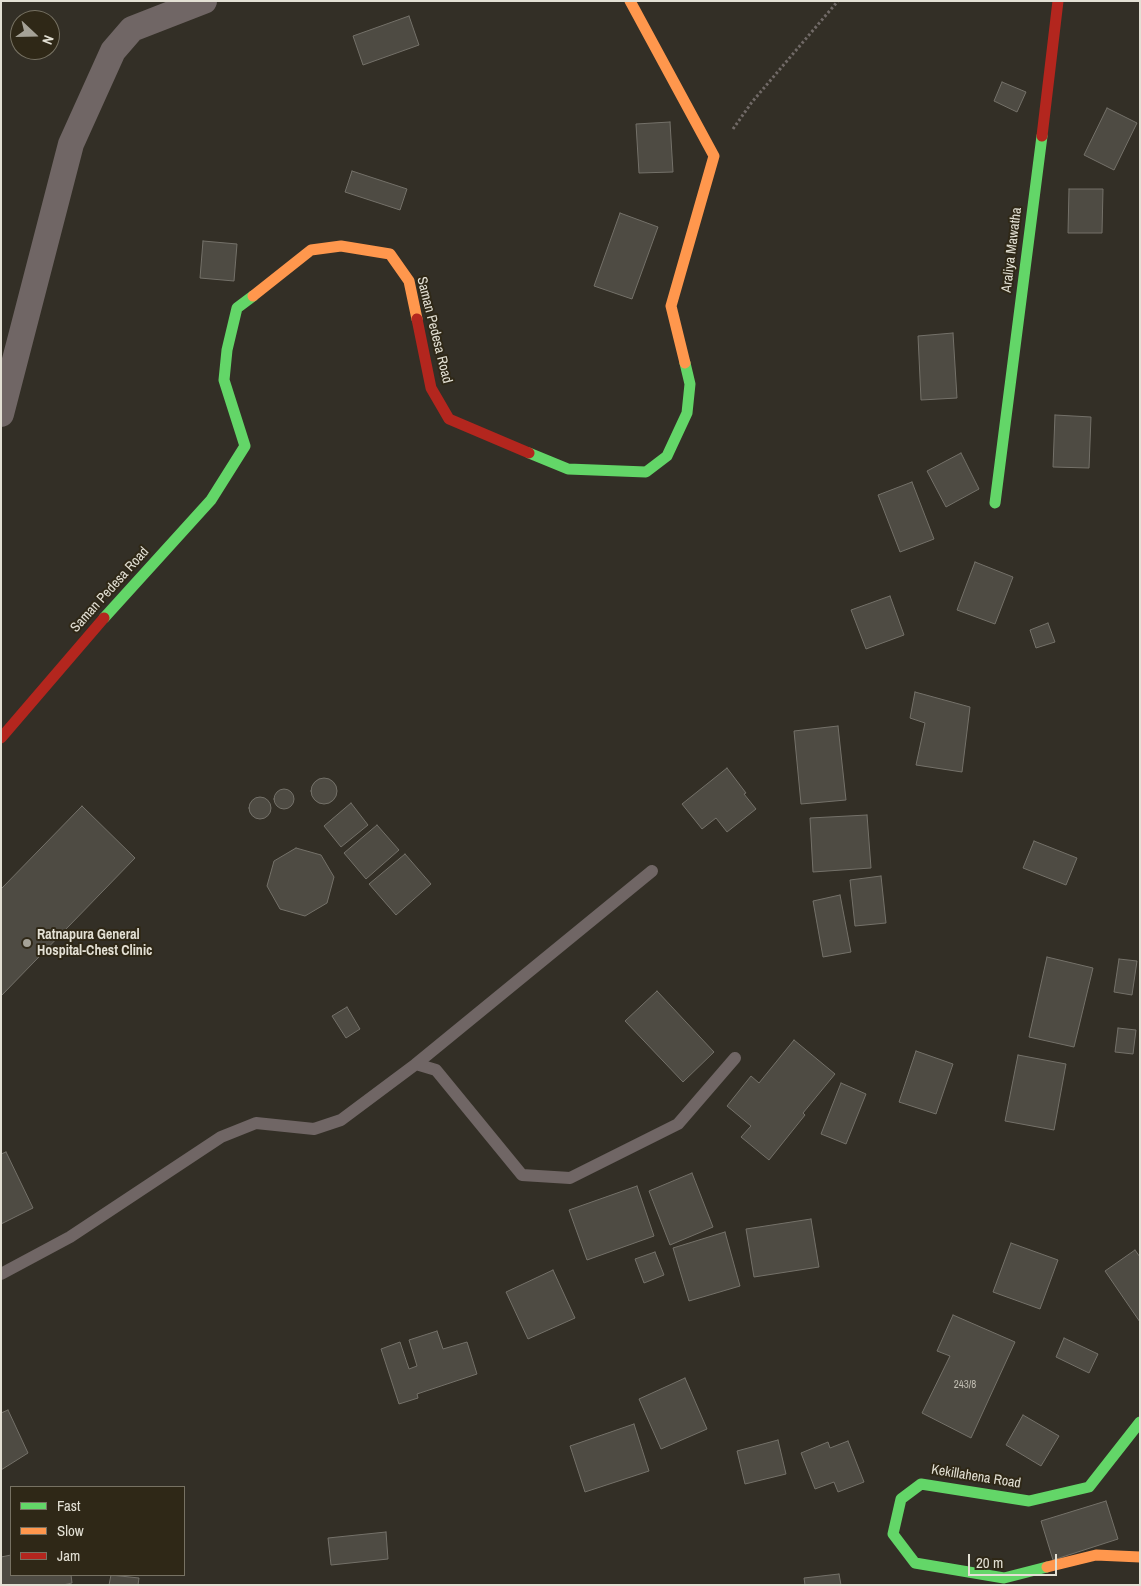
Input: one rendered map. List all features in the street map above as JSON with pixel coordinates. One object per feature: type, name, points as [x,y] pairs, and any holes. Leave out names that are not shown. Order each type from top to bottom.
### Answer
[{"type":"street","points":[[1,414],[71,144],[113,51],[132,29],[204,1]]},
{"type":"street","points":[[630,1],[714,156]]},
{"type":"street","name":"Araliya Mawatha","points":[[995,503],[1058,1]]},
{"type":"street","name":"Saman Pedesa Road","points":[[1,738],[117,603],[211,500],[245,446],[224,380],[227,350],[237,308],[311,250],[341,246],[390,254],[409,281],[431,388],[449,419],[568,469],[646,472],[667,456],[687,413],[690,384],[671,306],[714,156]]},
{"type":"street","name":"Kekillahena Road","points":[[1140,1422],[1090,1487],[1029,1501],[921,1484],[901,1499],[893,1534],[915,1563],[1004,1578],[1096,1555],[1140,1557]]},
{"type":"lane","points":[[1,1274],[70,1237],[222,1136],[256,1123],[314,1130],[341,1120],[416,1064],[652,871]]},
{"type":"lane","points":[[416,1064],[436,1070],[522,1175],[570,1178],[678,1124],[735,1058]]},
{"type":"path","points":[[714,156],[752,102],[838,1]]},
{"type":"building","points":[[409,16],[419,45],[363,65],[353,36]]},
{"type":"building","points":[[1002,82],[1026,92],[1017,112],[994,101]]},
{"type":"building","points":[[1107,108],[1137,123],[1114,170],[1084,155]]},
{"type":"building","points":[[670,122],[673,172],[639,173],[636,124]]},
{"type":"building","points":[[352,171],[407,189],[400,210],[345,192]]},
{"type":"building","points":[[1069,189],[1103,189],[1102,233],[1068,233]]},
{"type":"building","points":[[620,213],[658,227],[632,299],[594,286]]},
{"type":"building","points":[[203,241],[237,244],[234,281],[200,278]]},
{"type":"building","points":[[953,333],[957,398],[921,400],[918,336]]},
{"type":"building","points":[[1055,415],[1091,417],[1089,468],[1053,467]]},
{"type":"building","points":[[961,453],[979,489],[946,507],[927,471]]},
{"type":"building","points":[[912,482],[934,539],[900,552],[878,495]]},
{"type":"building","points":[[975,562],[1013,577],[995,624],[957,610]]},
{"type":"building","points":[[890,596],[904,635],[866,649],[851,610]]},
{"type":"building","points":[[1048,623],[1055,642],[1036,648],[1030,630]]},
{"type":"building","points":[[915,692],[970,707],[962,772],[916,765],[925,723],[910,718]]},
{"type":"building","points":[[838,726],[846,800],[801,804],[794,731]]},
{"type":"building","points":[[727,768],[756,809],[727,832],[716,818],[702,829],[682,804]]},
{"type":"building","points":[[324,778],[333,782],[337,791],[333,800],[324,804],[315,800],[311,791],[315,782]]},
{"type":"building","points":[[280,789],[288,789],[294,795],[294,803],[288,809],[280,809],[274,803],[274,795]]},
{"type":"building","points":[[256,797],[264,797],[271,804],[271,812],[264,819],[256,819],[249,812],[249,804]]},
{"type":"building","points":[[351,803],[368,825],[341,847],[324,826]]},
{"type":"building","name":"Ratnapura General Hospital-Chest Clinic","points":[[82,806],[135,858],[1,996],[1,889]]},
{"type":"building","points":[[867,815],[871,868],[813,872],[810,818]]},
{"type":"building","points":[[377,825],[399,850],[366,879],[344,853]]},
{"type":"building","points":[[1034,841],[1077,858],[1066,885],[1023,868]]},
{"type":"building","points":[[296,848],[321,855],[334,877],[327,903],[305,916],[280,909],[267,886],[274,861]]},
{"type":"building","points":[[405,854],[431,884],[396,915],[369,884]]},
{"type":"building","points":[[881,876],[886,923],[855,926],[850,880]]},
{"type":"building","points":[[840,895],[851,952],[823,957],[813,901]]},
{"type":"building","points":[[1047,957],[1093,968],[1074,1047],[1029,1037]]},
{"type":"building","points":[[1119,959],[1137,961],[1132,995],[1114,992]]},
{"type":"building","points":[[657,991],[714,1052],[683,1082],[625,1021]]},
{"type":"building","points":[[347,1007],[360,1029],[346,1038],[332,1016]]},
{"type":"building","points":[[1118,1028],[1136,1030],[1133,1054],[1115,1052]]},
{"type":"building","points":[[794,1040],[835,1074],[803,1113],[805,1115],[769,1160],[741,1137],[751,1126],[727,1106],[751,1076],[759,1083]]},
{"type":"building","points":[[916,1051],[953,1064],[936,1114],[899,1102]]},
{"type":"building","points":[[1018,1055],[1066,1064],[1054,1130],[1005,1121]]},
{"type":"building","points":[[841,1083],[866,1094],[846,1144],[821,1134]]},
{"type":"building","points":[[6,1152],[33,1208],[1,1224],[1,1154]]},
{"type":"building","points":[[692,1173],[713,1227],[670,1245],[649,1191]]},
{"type":"building","points":[[637,1186],[654,1236],[587,1260],[569,1210]]},
{"type":"building","points":[[811,1219],[819,1267],[754,1277],[746,1229]]},
{"type":"building","points":[[725,1232],[740,1286],[689,1301],[673,1248]]},
{"type":"building","points":[[1011,1243],[1058,1260],[1040,1309],[993,1292]]},
{"type":"building","points":[[1135,1250],[1140,1257],[1140,1322],[1105,1271]]},
{"type":"building","points":[[655,1252],[664,1275],[644,1283],[635,1259]]},
{"type":"building","points":[[553,1270],[575,1318],[528,1339],[506,1292]]},
{"type":"building","points":[[953,1315],[1015,1342],[971,1438],[922,1413],[950,1356],[937,1351]]},
{"type":"building","points":[[437,1331],[443,1349],[467,1342],[477,1374],[417,1394],[418,1398],[399,1404],[381,1349],[400,1342],[409,1369],[417,1366],[409,1340]]},
{"type":"building","points":[[1064,1338],[1098,1354],[1089,1373],[1056,1357]]},
{"type":"building","points":[[685,1378],[707,1429],[661,1449],[639,1399]]},
{"type":"building","points":[[8,1410],[28,1453],[1,1470],[1,1413]]},
{"type":"building","points":[[1023,1415],[1059,1436],[1041,1466],[1006,1445]]},
{"type":"building","points":[[634,1424],[649,1471],[585,1492],[570,1446]]},
{"type":"building","points":[[778,1440],[786,1474],[745,1484],[737,1451]]},
{"type":"building","points":[[848,1441],[864,1482],[838,1492],[834,1482],[815,1489],[801,1453],[828,1442],[830,1448]]},
{"type":"building","points":[[1106,1501],[1118,1539],[1053,1560],[1041,1521]]},
{"type":"building","points":[[386,1532],[388,1559],[331,1565],[328,1538]]},
{"type":"building","points":[[10,1555],[10,1576],[71,1576],[72,1583],[63,1585],[1,1585],[1,1557]]},
{"type":"building","points":[[839,1574],[841,1585],[805,1585],[804,1578]]},
{"type":"building","points":[[111,1576],[139,1578],[138,1585],[109,1585]]},
{"type":"traffic: fast","points":[[995,503],[1042,136]]},
{"type":"traffic: fast","points":[[104,618],[211,500],[245,446],[224,380],[227,350],[237,308],[253,296]]},
{"type":"traffic: fast","points":[[529,453],[568,469],[646,472],[667,456],[687,413],[690,384],[685,363]]},
{"type":"traffic: fast","points":[[1047,1567],[1004,1578],[915,1563],[893,1534],[901,1499],[921,1484],[1029,1501],[1089,1487],[1140,1422]]},
{"type":"traffic: slow","points":[[630,1],[714,156],[671,306],[685,363]]},
{"type":"traffic: slow","points":[[253,296],[311,250],[341,246],[390,254],[409,281],[417,319]]},
{"type":"traffic: slow","points":[[1047,1567],[1096,1555],[1140,1557]]},
{"type":"traffic: jam","points":[[1042,136],[1058,1]]},
{"type":"traffic: jam","points":[[417,319],[431,388],[449,419],[529,453]]},
{"type":"traffic: jam","points":[[1,738],[104,618]]},
{"type":"place","name":"Ratnapura General Hospital-Chest Clinic","points":[[27,943]]}]
